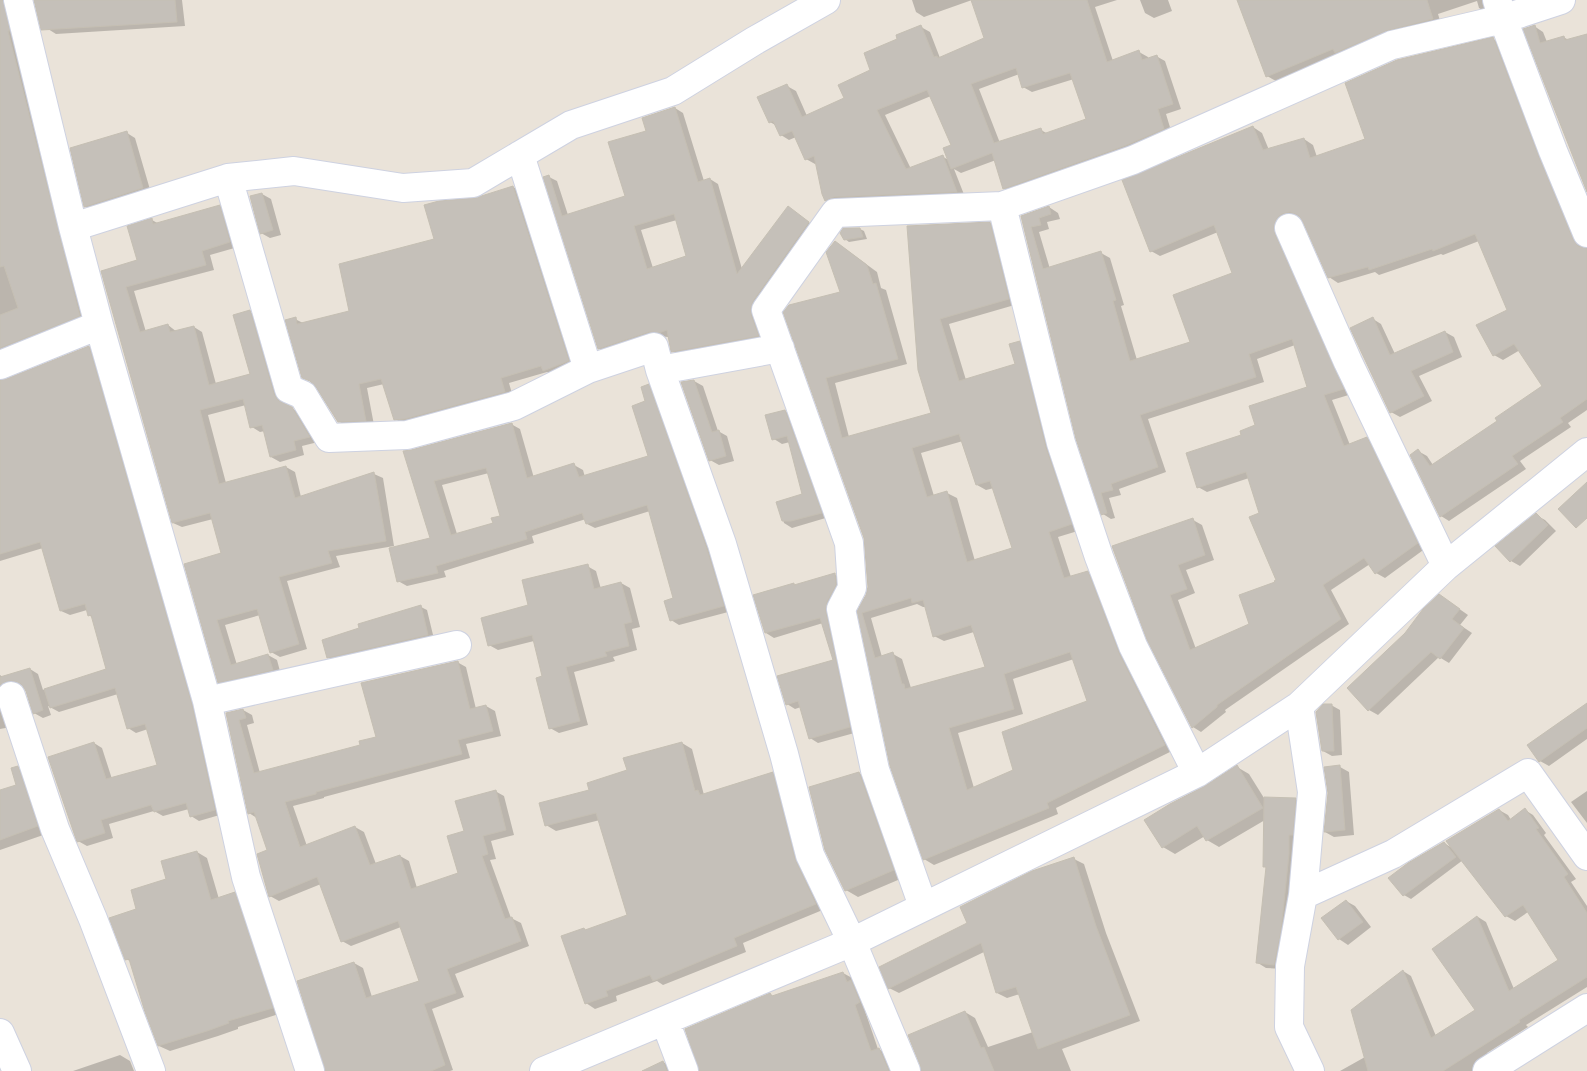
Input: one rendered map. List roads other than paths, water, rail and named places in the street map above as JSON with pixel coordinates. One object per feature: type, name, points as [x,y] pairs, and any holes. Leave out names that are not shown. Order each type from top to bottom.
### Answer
[{"type":"street","points":[[18,0],[73,227],[99,325],[208,701],[246,877],[310,1071]]},
{"type":"street","points":[[73,227],[228,178],[294,171],[403,188],[473,183],[571,125],[674,91],[754,41],[826,0]]},
{"type":"street","points":[[923,906],[875,770],[840,609],[852,588],[849,543],[766,310],[835,213],[1002,206],[1134,160],[1392,45],[1500,10],[1561,0]]},
{"type":"street","points":[[1500,10],[1553,152],[1587,233]]},
{"type":"street","points":[[520,155],[588,369]]},
{"type":"street","points":[[228,178],[289,389],[303,395],[329,438],[407,435],[514,406],[588,369],[654,347],[660,370],[722,544],[784,754],[810,856],[852,942],[906,1071]]},
{"type":"street","points":[[1002,206],[1061,443],[1099,557],[1133,646],[1197,773]]},
{"type":"street","points":[[1289,228],[1348,362],[1446,566]]},
{"type":"street","points":[[0,365],[99,325]]},
{"type":"street","points":[[660,370],[780,348]]},
{"type":"street","points":[[557,1069],[852,942],[1197,773],[1299,706],[1446,566],[1587,452]]},
{"type":"street","points":[[208,701],[457,645]]},
{"type":"street","points":[[11,696],[55,829],[93,919],[151,1071]]},
{"type":"street","points":[[1299,706],[1312,792],[1303,895],[1290,966],[1289,1027],[1310,1071]]},
{"type":"street","points":[[1303,895],[1393,854],[1528,773],[1587,856]]},
{"type":"street","points":[[1487,1071],[1587,1008]]},
{"type":"street","points":[[665,1021],[684,1071]]},
{"type":"street","points":[[0,1033],[17,1071]]}]
